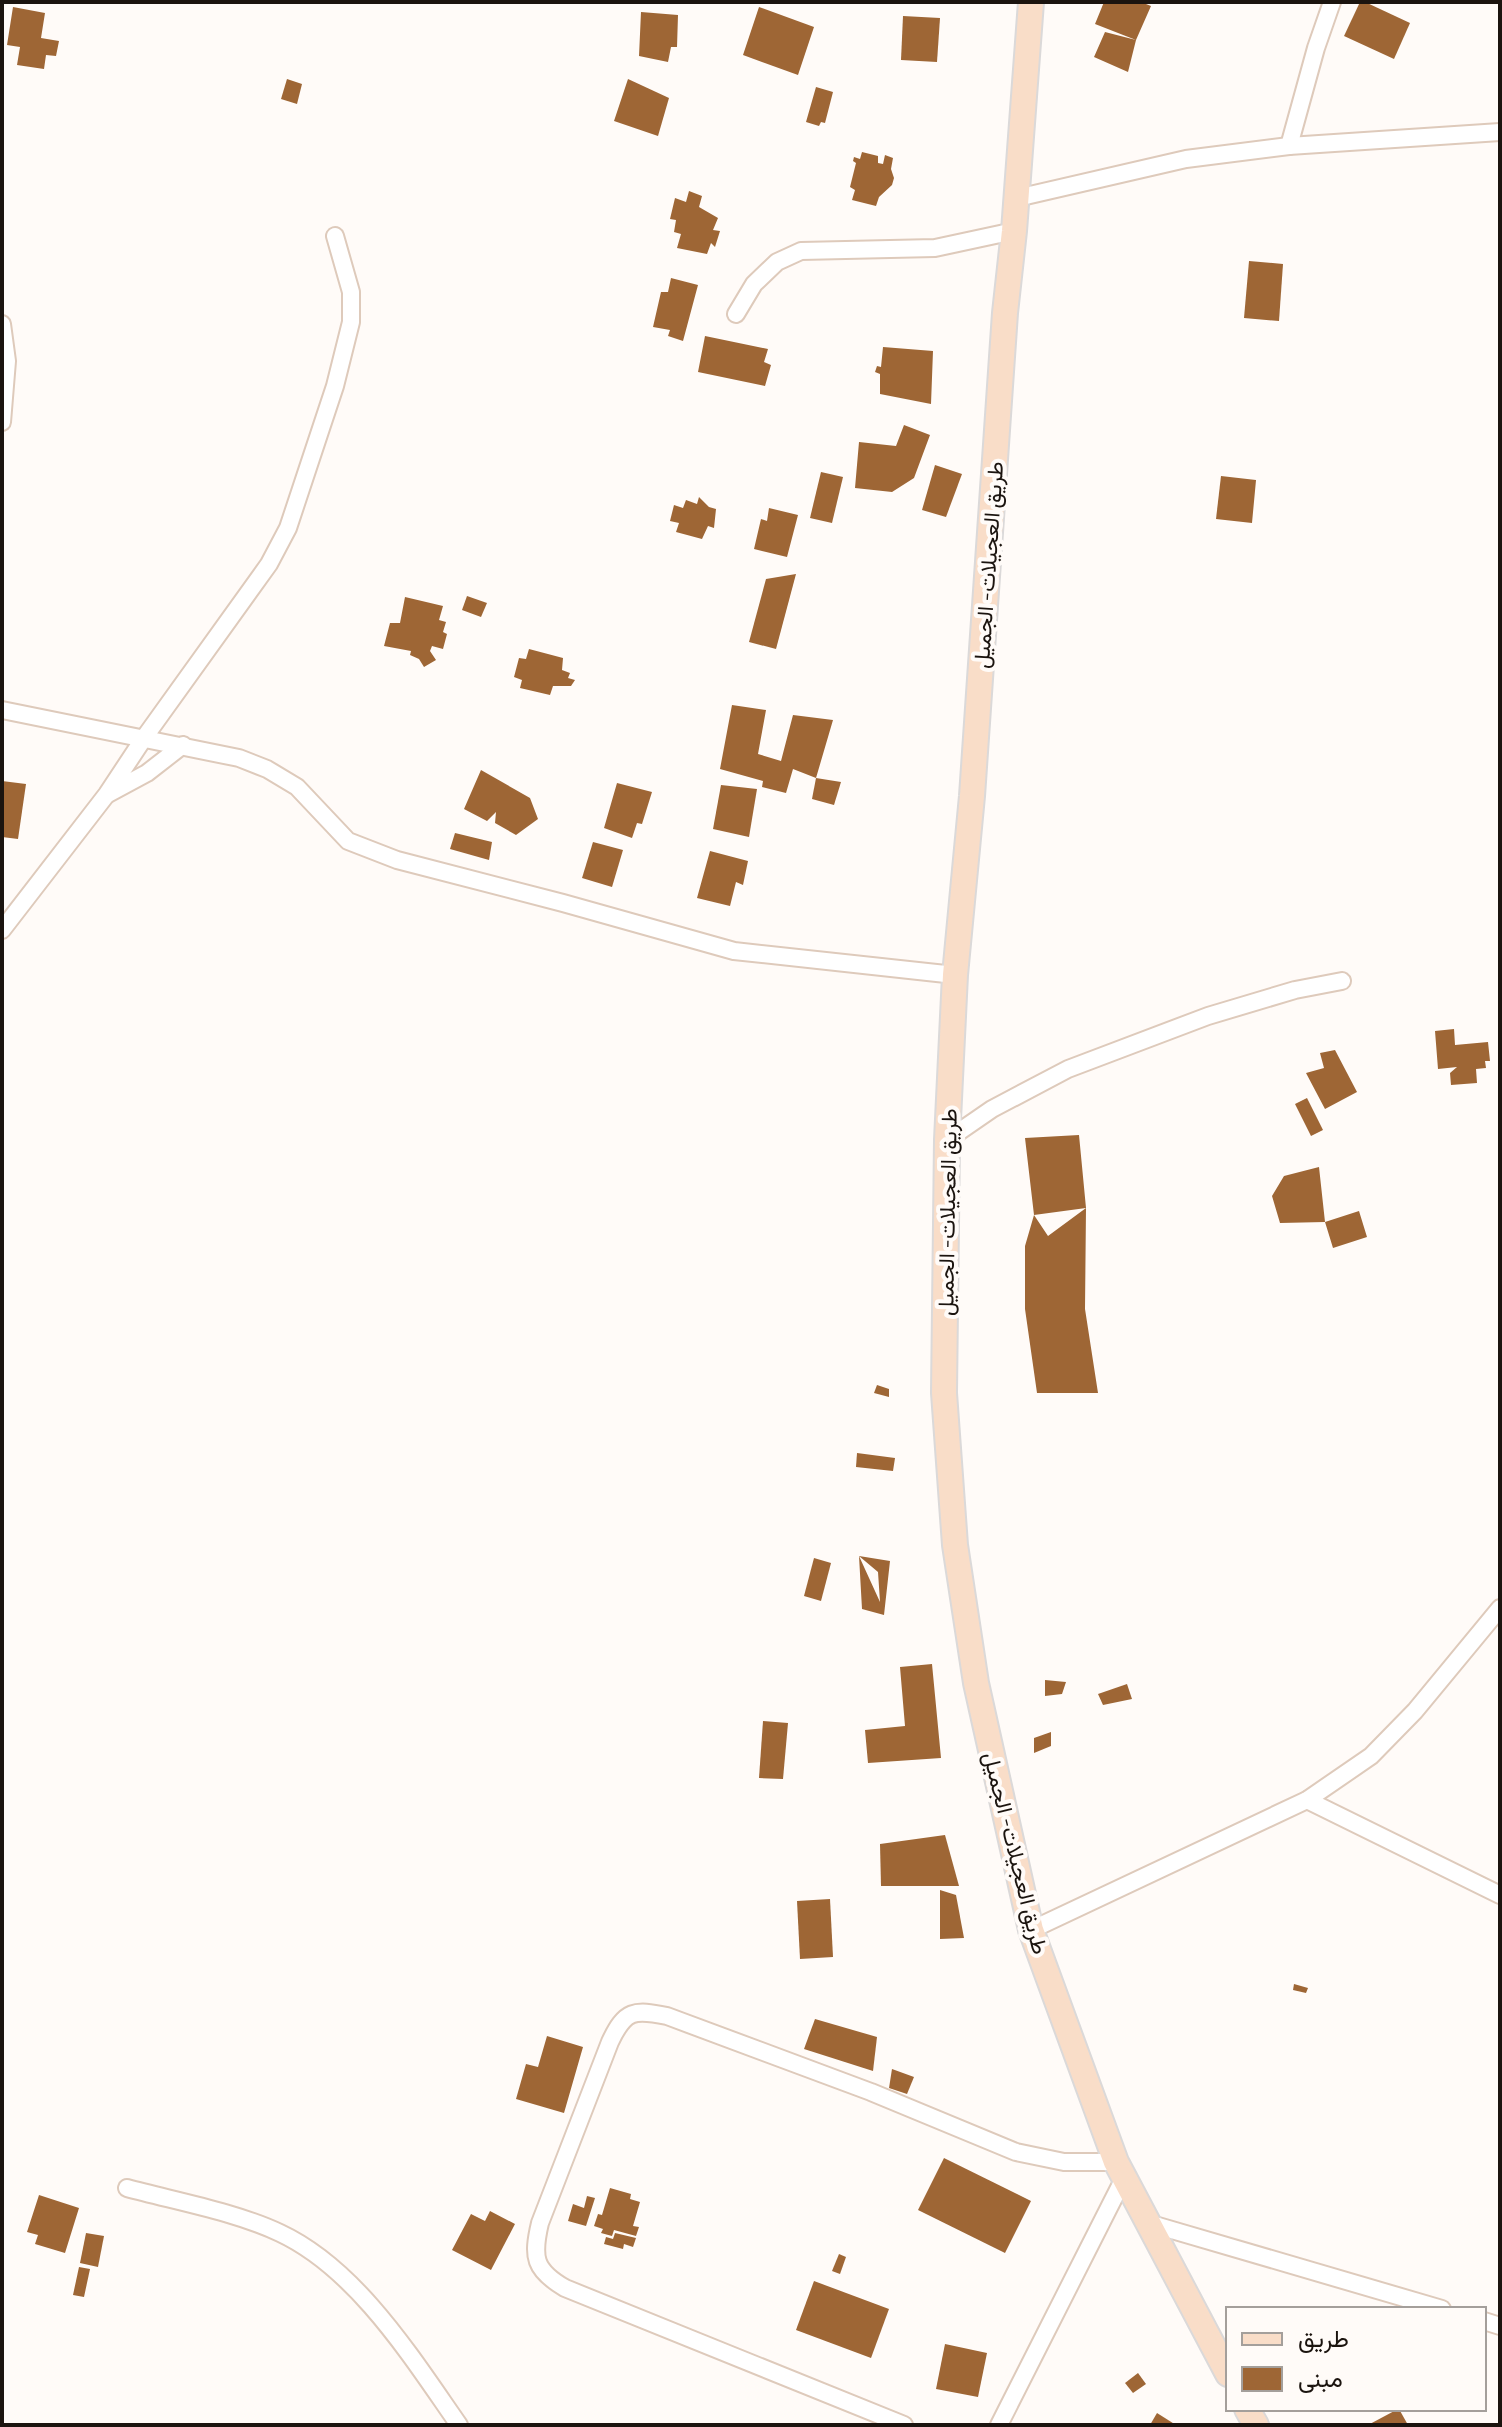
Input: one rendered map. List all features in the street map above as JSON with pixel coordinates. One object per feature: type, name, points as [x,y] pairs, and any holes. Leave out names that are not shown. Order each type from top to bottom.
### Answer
[{"type":"main road","name":"طريق العجيلات- الجميل","points":[[1031,2],[1004,329],[972,796],[955,975],[947,1140],[944,1393],[955,1545],[976,1683],[1031,1930],[1120,2170],[1226,2370]]},
{"type":"street","points":[[1289,146],[1332,2]]},
{"type":"street","points":[[1017,198],[1186,159],[1289,146],[1500,132]]},
{"type":"street","points":[[736,314],[754,284],[777,262],[801,251],[935,248],[1014,231]]},
{"type":"street","points":[[2,930],[107,794],[269,564],[294,512],[335,386],[351,322],[351,292],[335,236]]},
{"type":"street","points":[[2,324],[7,361],[2,422]]},
{"type":"street","points":[[2,710],[239,758],[282,777],[309,798],[348,841],[397,860],[734,951],[955,975]]},
{"type":"street","points":[[107,794],[147,773],[183,745]]},
{"type":"street","points":[[947,1140],[992,1109],[1068,1069],[1208,1016],[1295,990],[1342,981]]},
{"type":"street","points":[[1031,1930],[1307,1800],[1371,1756],[1415,1711],[1500,1608]]},
{"type":"street","points":[[1307,1800],[1500,1895]]},
{"type":"street","points":[[904,2425],[565,2288],[548,2278],[539,2267],[535,2254],[540,2223],[610,2042],[626,2016],[637,2011],[667,2016],[801,2065],[1016,2152],[1120,2170],[999,2425]]},
{"type":"street","points":[[127,2188],[243,2220],[280,2233],[309,2250],[374,2310],[459,2425]]},
{"type":"street","points":[[1148,2223],[1435,2307]]},
{"type":"building","points":[[1104,2],[1141,2],[1151,6],[1136,40],[1095,24]]},
{"type":"building","points":[[1360,2],[1410,23],[1394,59],[1344,36]]},
{"type":"building","points":[[13,7],[45,13],[41,38],[59,41],[56,56],[46,55],[44,69],[17,65],[20,47],[7,45]]},
{"type":"building","points":[[759,7],[814,27],[798,75],[743,55]]},
{"type":"building","points":[[641,12],[678,15],[677,47],[671,47],[668,62],[639,56]]},
{"type":"building","points":[[903,16],[940,18],[937,62],[901,60]]},
{"type":"building","points":[[1105,32],[1136,40],[1128,72],[1094,57]]},
{"type":"building","points":[[287,79],[302,84],[297,104],[281,99]]},
{"type":"building","points":[[628,79],[669,98],[658,136],[614,121]]},
{"type":"building","points":[[816,87],[833,92],[825,123],[821,122],[819,126],[806,122]]},
{"type":"building","points":[[862,152],[878,156],[878,163],[883,164],[885,155],[893,158],[892,185],[879,197],[876,206],[852,200],[855,190],[850,187],[856,163],[853,161],[854,157],[860,159]]},
{"type":"building","points":[[689,191],[702,196],[699,207],[718,218],[713,230],[720,231],[715,247],[711,243],[707,254],[677,248],[681,234],[674,232],[676,220],[670,219],[675,198],[686,202]]},
{"type":"building","points":[[1249,261],[1283,264],[1279,321],[1244,318]]},
{"type":"building","points":[[671,278],[698,285],[683,341],[668,336],[670,330],[653,327],[661,292],[668,292]]},
{"type":"building","points":[[705,336],[768,349],[764,362],[771,365],[765,386],[698,372]]},
{"type":"building","points":[[883,347],[933,351],[931,404],[880,394],[880,374],[875,372],[877,366],[881,367]]},
{"type":"building","points":[[904,425],[930,435],[914,478],[892,492],[855,488],[859,442],[896,446]]},
{"type":"building","points":[[935,465],[962,474],[946,517],[922,510]]},
{"type":"building","points":[[821,472],[843,477],[832,523],[810,518]]},
{"type":"building","points":[[1221,476],[1256,480],[1252,523],[1216,519]]},
{"type":"building","points":[[699,497],[709,507],[716,509],[714,528],[708,526],[702,539],[676,532],[679,523],[670,521],[674,505],[683,508],[686,500],[697,504]]},
{"type":"building","points":[[769,508],[798,515],[787,557],[754,549],[761,519],[767,521]]},
{"type":"building","points":[[796,574],[776,649],[749,642],[766,579]]},
{"type":"building","points":[[467,596],[487,603],[481,617],[462,610]]},
{"type":"building","points":[[405,597],[443,606],[439,620],[446,622],[443,632],[447,634],[443,649],[432,646],[430,651],[436,660],[424,667],[419,659],[410,655],[411,651],[384,646],[390,623],[400,623]]},
{"type":"building","points":[[529,649],[563,658],[562,670],[570,673],[568,678],[575,680],[571,686],[553,686],[550,695],[520,688],[522,680],[514,677],[519,658],[526,659]]},
{"type":"building","points":[[732,705],[766,710],[758,754],[781,761],[793,715],[833,720],[816,778],[793,769],[786,793],[762,787],[763,781],[720,769]]},
{"type":"building","points":[[481,770],[530,798],[538,819],[516,835],[495,823],[496,812],[487,821],[464,809]]},
{"type":"building","points":[[816,778],[841,782],[834,805],[812,799]]},
{"type":"building","points":[[2,781],[26,784],[18,839],[2,837]]},
{"type":"building","points":[[617,783],[652,792],[642,824],[637,823],[632,838],[604,828]]},
{"type":"building","points":[[721,785],[757,789],[749,837],[713,829]]},
{"type":"building","points":[[455,833],[492,842],[489,860],[450,849]]},
{"type":"building","points":[[593,842],[623,850],[612,887],[582,878]]},
{"type":"building","points":[[710,851],[748,861],[743,885],[736,882],[730,906],[697,898]]},
{"type":"building","points":[[1454,1029],[1455,1045],[1488,1042],[1490,1061],[1485,1061],[1486,1068],[1476,1069],[1477,1083],[1451,1085],[1450,1073],[1457,1067],[1438,1069],[1435,1031]]},
{"type":"building","points":[[1335,1050],[1357,1092],[1325,1109],[1306,1073],[1324,1068],[1320,1053]]},
{"type":"building","points":[[1307,1098],[1323,1130],[1311,1136],[1295,1104]]},
{"type":"building","points":[[1079,1135],[1086,1208],[1034,1215],[1025,1138]]},
{"type":"building","points":[[1319,1167],[1325,1222],[1280,1223],[1272,1196],[1284,1176]]},
{"type":"building","points":[[1086,1208],[1085,1309],[1098,1393],[1037,1393],[1025,1309],[1025,1246],[1034,1215],[1048,1236]]},
{"type":"building","points":[[1359,1211],[1367,1237],[1333,1248],[1325,1222]]},
{"type":"building","points":[[877,1385],[889,1389],[889,1397],[874,1393]]},
{"type":"building","points":[[857,1453],[895,1458],[893,1471],[856,1467]]},
{"type":"building","points":[[859,1556],[890,1561],[884,1615],[862,1609]],"holes":[[[859,1556],[878,1572],[880,1602]]]},
{"type":"building","points":[[814,1558],[831,1563],[821,1601],[804,1596]]},
{"type":"building","points":[[932,1664],[941,1758],[868,1763],[865,1730],[905,1726],[900,1667]]},
{"type":"building","points":[[1045,1680],[1066,1682],[1062,1694],[1045,1696]]},
{"type":"building","points":[[1127,1684],[1132,1699],[1103,1705],[1098,1694]]},
{"type":"building","points":[[763,1721],[788,1723],[783,1779],[759,1778]]},
{"type":"building","points":[[1051,1732],[1051,1746],[1034,1753],[1034,1738]]},
{"type":"building","points":[[945,1835],[959,1886],[881,1886],[880,1844]]},
{"type":"building","points":[[940,1890],[956,1895],[964,1938],[940,1939]]},
{"type":"building","points":[[830,1899],[833,1957],[800,1959],[797,1901]]},
{"type":"building","points":[[1294,1984],[1308,1988],[1306,1993],[1293,1990]]},
{"type":"building","points":[[815,2019],[877,2037],[873,2071],[804,2049]]},
{"type":"building","points":[[547,2036],[583,2047],[564,2113],[516,2099],[526,2064],[538,2067]]},
{"type":"building","points":[[892,2069],[914,2077],[907,2094],[889,2088]]},
{"type":"building","points":[[944,2158],[1031,2201],[1005,2253],[918,2210]]},
{"type":"building","points":[[610,2188],[631,2194],[630,2199],[640,2202],[633,2226],[639,2227],[636,2236],[614,2230],[612,2236],[601,2233],[603,2229],[594,2226],[598,2214],[602,2215]]},
{"type":"building","points":[[39,2195],[79,2208],[65,2253],[35,2244],[38,2235],[27,2232]]},
{"type":"building","points":[[587,2196],[595,2198],[586,2226],[568,2221],[573,2204],[584,2208]]},
{"type":"building","points":[[490,2211],[515,2224],[491,2270],[452,2250],[471,2214],[485,2221]]},
{"type":"building","points":[[86,2233],[104,2236],[98,2267],[80,2263]]},
{"type":"building","points":[[615,2233],[636,2238],[633,2247],[624,2244],[623,2249],[604,2244],[606,2237],[613,2239]]},
{"type":"building","points":[[839,2254],[846,2257],[840,2274],[832,2271]]},
{"type":"building","points":[[79,2267],[90,2269],[84,2297],[73,2295]]},
{"type":"building","points":[[814,2281],[889,2309],[871,2358],[796,2330]]},
{"type":"building","points":[[945,2344],[987,2353],[978,2397],[936,2389]]},
{"type":"building","points":[[1138,2373],[1146,2384],[1133,2393],[1125,2383]]},
{"type":"building","points":[[1400,2411],[1408,2425],[1368,2425]]},
{"type":"building","points":[[1157,2413],[1176,2425],[1150,2425]]}]
